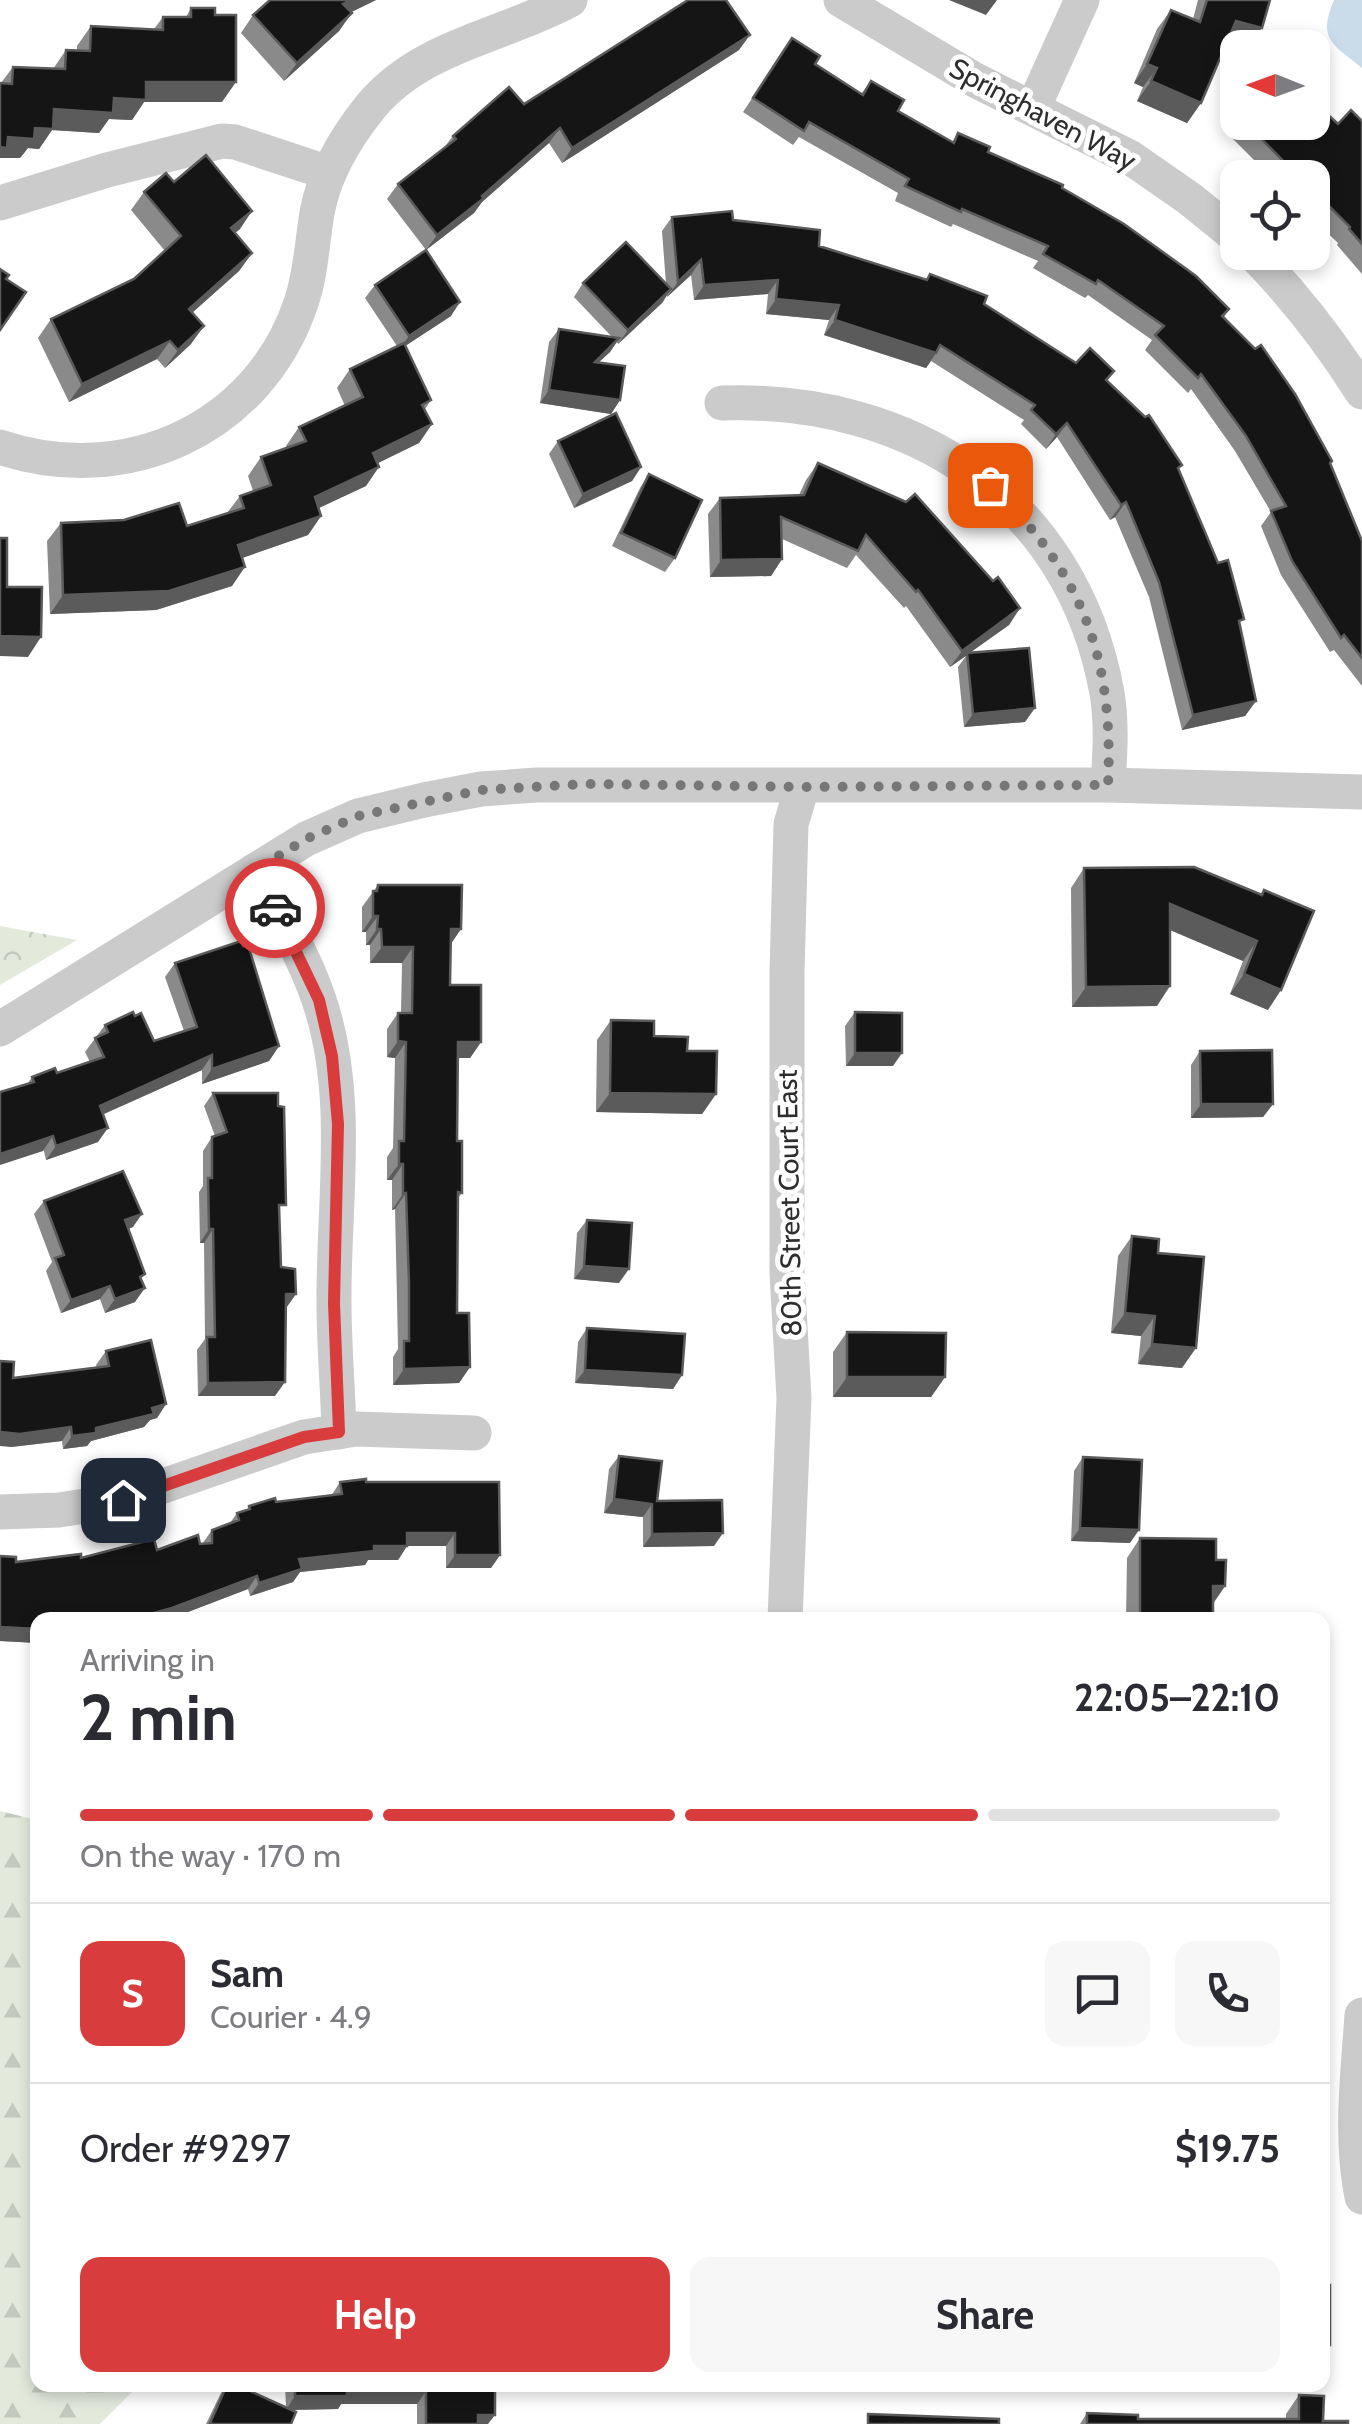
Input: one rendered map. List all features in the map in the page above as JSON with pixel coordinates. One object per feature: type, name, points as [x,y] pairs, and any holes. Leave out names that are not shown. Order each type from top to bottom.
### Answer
[{"type":"street","points":[[0,447],[66,462],[134,456],[180,440],[211,422],[240,399],[272,363],[302,301],[318,209],[329,173],[346,138],[374,103],[428,60],[570,0]]},
{"type":"street","name":"Springhaven Way","points":[[841,0],[975,80],[1131,158],[1220,223]]},
{"type":"street","points":[[1033,108],[1082,0]]},
{"type":"street","points":[[0,203],[107,170],[222,141],[329,173]]},
{"type":"street","points":[[1270,270],[1331,344],[1362,392]]},
{"type":"street","points":[[722,402],[815,407],[906,434],[952,458],[1020,513],[1049,549],[1073,589],[1094,638],[1107,694],[1108,785]]},
{"type":"street","points":[[0,1029],[306,839],[358,816],[481,790],[586,784],[1108,785],[1362,792]]},
{"type":"street","name":"80th Street Court East","points":[[785,1612],[794,1398],[788,1273],[788,954],[791,824],[802,787]]},
{"type":"street","points":[[254,871],[285,925],[319,1000],[332,1056],[338,1124],[334,1303],[339,1432]]},
{"type":"street","points":[[0,1512],[59,1510],[123,1500],[304,1437],[356,1429],[474,1434]]},
{"type":"street","points":[[1362,2015],[1356,2124],[1362,2196]]},
{"type":"green space","points":[[0,926],[77,940],[0,985]]},
{"type":"green space","points":[[0,1811],[30,1818],[30,2392],[132,2392],[100,2424],[0,2424]]},
{"type":"water","points":[[1334,0],[1362,0],[1362,68],[1331,40],[1329,13]]},
{"type":"building","points":[[270,0],[352,0],[343,4],[352,13],[297,63],[253,15]]},
{"type":"building","points":[[688,0],[726,0],[750,35],[572,148],[560,128],[437,235],[398,184],[456,139],[453,136],[509,87],[524,104]]},
{"type":"building","points":[[1207,0],[1270,0],[1262,28],[1236,21],[1232,30],[1220,30],[1220,58],[1201,103],[1151,81],[1157,68],[1147,64],[1171,10],[1200,22]]},
{"type":"building","points":[[191,8],[215,8],[215,15],[236,15],[236,82],[146,82],[146,100],[114,98],[113,113],[54,109],[53,129],[35,128],[34,139],[8,137],[7,148],[0,147],[0,83],[12,84],[13,67],[65,69],[66,50],[90,51],[91,26],[163,30],[163,17],[191,17]]},
{"type":"building","points":[[792,38],[820,56],[815,64],[863,95],[871,81],[904,100],[898,111],[954,143],[958,133],[990,147],[988,152],[1063,185],[1062,188],[1124,224],[1196,276],[1229,309],[1222,316],[1255,349],[1261,345],[1295,394],[1332,461],[1362,541],[1362,658],[1344,635],[1341,638],[1292,561],[1271,511],[1286,506],[1246,436],[1201,374],[1198,378],[1155,335],[1164,326],[1098,280],[1096,284],[1043,254],[1048,246],[905,186],[909,179],[809,122],[804,131],[753,98]]},
{"type":"building","points":[[1351,110],[1362,121],[1362,244],[1330,207],[1330,160],[1282,160],[1263,140],[1330,140],[1330,117],[1338,124]]},
{"type":"building","points":[[206,155],[252,211],[231,228],[252,253],[189,309],[204,326],[178,350],[170,341],[82,384],[51,319],[134,279],[181,236],[144,192],[166,173],[174,182]]},
{"type":"building","points":[[732,211],[733,220],[820,230],[819,246],[927,280],[930,274],[987,296],[984,304],[1076,363],[1090,348],[1114,371],[1106,380],[1145,417],[1149,415],[1182,465],[1178,468],[1218,563],[1228,560],[1244,619],[1239,621],[1256,701],[1193,715],[1159,582],[1126,502],[1121,505],[1067,423],[1056,434],[1031,410],[1035,405],[940,345],[936,353],[835,320],[839,305],[776,299],[778,280],[704,285],[701,260],[678,282],[672,217]]},
{"type":"building","points":[[626,242],[671,289],[628,330],[583,283]]},
{"type":"building","points":[[426,250],[460,302],[409,336],[375,285]]},
{"type":"building","points":[[0,269],[9,275],[6,279],[26,292],[0,330]]},
{"type":"building","points":[[559,329],[619,338],[595,362],[625,366],[620,400],[549,390]]},
{"type":"building","points":[[404,343],[431,400],[422,405],[432,424],[373,453],[379,467],[315,497],[321,516],[238,545],[245,567],[169,591],[63,595],[61,523],[124,520],[179,503],[187,526],[244,508],[240,496],[271,485],[261,457],[306,441],[299,427],[363,397],[350,369]]},
{"type":"building","points":[[616,413],[641,467],[583,494],[558,441]]},
{"type":"building","points":[[818,463],[906,502],[915,494],[993,581],[998,577],[1020,608],[962,651],[918,590],[866,535],[858,551],[781,517],[782,559],[721,560],[720,498],[804,495]]},
{"type":"building","points":[[649,474],[702,500],[675,558],[621,533]]},
{"type":"building","points":[[0,538],[7,538],[7,587],[42,587],[41,637],[0,636]]},
{"type":"building","points":[[1029,648],[1035,708],[973,714],[967,653]]},
{"type":"building","points":[[1194,867],[1314,911],[1281,990],[1244,974],[1257,941],[1170,904],[1170,986],[1086,987],[1084,868]]},
{"type":"building","points":[[378,885],[462,885],[461,929],[451,929],[450,985],[481,985],[481,1042],[458,1042],[457,1141],[462,1141],[462,1193],[458,1192],[457,1313],[469,1313],[470,1367],[404,1369],[404,1341],[409,1341],[409,1283],[406,1193],[403,1194],[399,1141],[404,1141],[406,1042],[398,1041],[398,1013],[412,1013],[413,947],[382,947],[378,916],[373,916],[373,891],[377,891]]},
{"type":"building","points":[[241,941],[243,946],[248,945],[279,1046],[212,1069],[212,1055],[100,1106],[108,1128],[56,1146],[53,1136],[0,1154],[0,1092],[34,1082],[32,1077],[55,1068],[57,1073],[104,1057],[95,1038],[108,1032],[105,1025],[133,1012],[135,1016],[141,1013],[154,1041],[197,1027],[175,963]]},
{"type":"building","points":[[855,1012],[902,1013],[902,1053],[855,1053]]},
{"type":"building","points":[[611,1020],[654,1021],[654,1036],[688,1037],[687,1051],[717,1051],[716,1094],[610,1093]]},
{"type":"building","points":[[1272,1050],[1273,1104],[1201,1104],[1200,1051]]},
{"type":"building","points":[[213,1093],[278,1093],[278,1106],[284,1107],[286,1205],[279,1205],[281,1267],[295,1269],[296,1294],[286,1294],[285,1382],[208,1383],[207,1337],[215,1337],[208,1178],[212,1178],[212,1137],[227,1132]]},
{"type":"building","points":[[123,1171],[142,1214],[125,1220],[145,1274],[140,1277],[145,1288],[115,1299],[110,1286],[71,1300],[55,1258],[64,1255],[44,1201]]},
{"type":"building","points":[[587,1220],[632,1223],[629,1269],[584,1266]]},
{"type":"building","points":[[1132,1236],[1159,1239],[1158,1253],[1204,1257],[1196,1348],[1152,1344],[1155,1316],[1125,1313]]},
{"type":"building","points":[[587,1328],[685,1334],[682,1375],[585,1370]]},
{"type":"building","points":[[847,1332],[946,1333],[945,1377],[847,1377]]},
{"type":"building","points":[[151,1340],[166,1404],[152,1408],[154,1414],[96,1428],[96,1433],[72,1436],[71,1427],[20,1434],[0,1432],[0,1361],[14,1362],[13,1378],[109,1366],[106,1351]]},
{"type":"building","points":[[619,1456],[662,1461],[657,1501],[722,1500],[723,1533],[652,1534],[652,1504],[614,1499]]},
{"type":"building","points":[[1083,1457],[1142,1460],[1139,1530],[1080,1528]]},
{"type":"building","points":[[340,1482],[499,1482],[500,1555],[455,1555],[455,1533],[407,1533],[407,1546],[374,1546],[374,1551],[299,1559],[302,1569],[259,1583],[257,1576],[157,1612],[30,1612],[30,1629],[0,1627],[0,1556],[16,1557],[16,1562],[81,1554],[81,1558],[154,1539],[157,1550],[198,1535],[200,1544],[212,1543],[212,1530],[239,1520],[237,1513],[250,1509],[249,1506],[275,1498],[276,1502],[342,1494]]},
{"type":"building","points":[[1140,1538],[1216,1539],[1216,1560],[1226,1560],[1225,1586],[1213,1586],[1213,1612],[1140,1612]]},
{"type":"building","points":[[224,2392],[252,2392],[296,2412],[291,2424],[210,2423]]},
{"type":"building","points":[[295,2392],[347,2392],[347,2396],[295,2396]]},
{"type":"building","points":[[426,2392],[495,2392],[495,2415],[478,2415],[478,2424],[426,2424]]},
{"type":"building","points":[[1299,2395],[1324,2396],[1323,2421],[1348,2424],[1087,2424],[1087,2413],[1138,2415],[1138,2419],[1299,2419]]},
{"type":"building","points":[[868,2414],[999,2419],[999,2424],[868,2424]]},
{"type":"way so far","points":[[275,908],[254,871],[306,839],[358,816],[481,790],[586,784],[1108,785],[1107,694],[1094,638],[1073,589],[1049,549],[1020,513],[990,485]]},
{"type":"route","points":[[123,1500],[304,1437],[339,1432],[334,1303],[338,1124],[332,1056],[319,1000],[275,908]]}]
